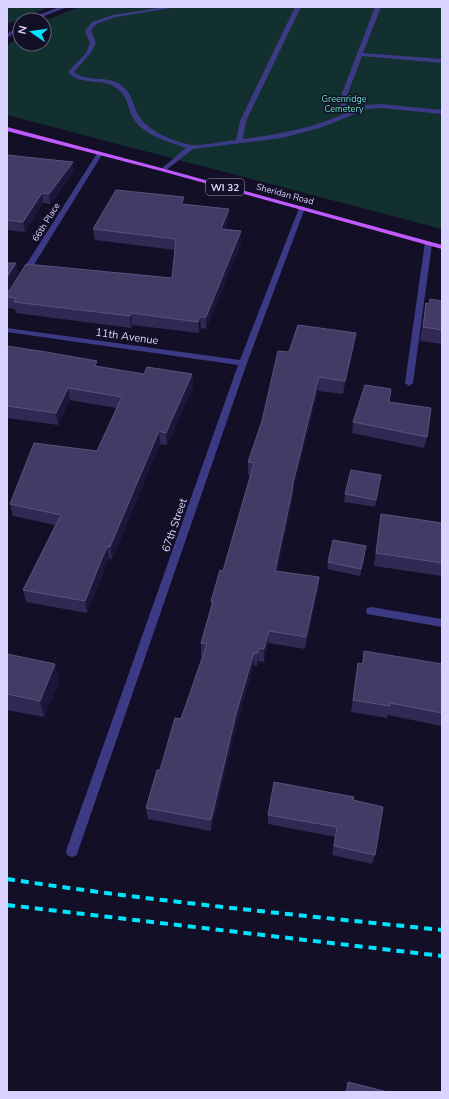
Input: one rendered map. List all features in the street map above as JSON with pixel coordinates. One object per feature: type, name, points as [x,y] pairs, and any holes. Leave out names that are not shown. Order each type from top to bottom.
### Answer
[{"type":"main road","name":"Sheridan Road","points":[[7,130],[100,153],[442,247]]},
{"type":"street","points":[[51,12],[64,7]]},
{"type":"street","points":[[174,7],[115,16],[94,23],[88,31],[92,43],[89,54],[73,68],[71,72],[82,78],[115,84],[128,95],[136,118],[146,128],[164,138],[191,146],[282,136],[321,126],[365,107],[381,106],[442,112]]},
{"type":"street","points":[[239,141],[243,121],[298,7]]},
{"type":"street","points":[[347,114],[342,101],[378,7]]},
{"type":"street","points":[[361,54],[442,61]]},
{"type":"street","points":[[163,170],[191,146]]},
{"type":"street","name":"66th Place","points":[[20,281],[100,153]]},
{"type":"street","name":"67th Street","points":[[72,851],[244,363],[302,208]]},
{"type":"street","points":[[409,383],[428,244]]},
{"type":"street","name":"11th Avenue","points":[[7,330],[244,363]]},
{"type":"street","points":[[371,611],[442,623]]},
{"type":"green space","points":[[7,7],[50,7],[37,12],[12,12],[12,22],[7,24]]},
{"type":"green space","name":"Greenridge Cemetery","points":[[79,7],[442,7],[442,229],[7,115],[7,46],[12,42],[12,52],[52,52],[52,18]]},
{"type":"building","points":[[7,155],[73,162],[49,194],[42,193],[23,222],[7,220]]},
{"type":"building","points":[[116,190],[184,197],[181,204],[229,209],[221,229],[241,231],[206,317],[200,317],[198,322],[131,313],[130,316],[14,302],[16,298],[7,297],[7,292],[10,290],[26,264],[172,278],[176,239],[93,229]]},
{"type":"building","points":[[7,263],[16,263],[7,277]]},
{"type":"building","points":[[430,299],[442,301],[442,330],[423,327],[426,303],[429,304]]},
{"type":"building","points":[[298,325],[356,333],[345,381],[319,377],[292,487],[275,571],[319,577],[306,637],[269,631],[264,649],[259,648],[258,653],[254,653],[236,714],[211,820],[146,808],[157,770],[160,770],[175,718],[181,719],[207,644],[201,643],[213,601],[211,601],[220,570],[223,571],[254,463],[248,462],[262,421],[278,351],[289,352]]},
{"type":"building","points":[[7,346],[97,361],[95,366],[144,374],[147,367],[192,374],[166,433],[159,431],[110,547],[108,546],[103,556],[85,601],[23,590],[61,515],[10,504],[34,443],[97,451],[122,397],[68,388],[56,413],[7,406]]},
{"type":"building","points":[[365,385],[391,389],[389,402],[431,408],[427,437],[353,422]]},
{"type":"building","points":[[351,470],[381,475],[376,500],[345,494]]},
{"type":"building","points":[[381,514],[442,523],[442,563],[376,553]]},
{"type":"building","points":[[333,540],[366,546],[361,569],[328,562]]},
{"type":"building","points":[[364,651],[442,664],[442,713],[390,703],[390,706],[353,700],[358,663],[363,664]]},
{"type":"building","points":[[7,654],[55,664],[40,701],[7,694]]},
{"type":"building","points":[[274,782],[354,797],[353,800],[383,807],[375,855],[334,846],[337,827],[268,815]]},
{"type":"building","points":[[348,1082],[388,1092],[347,1092]]},
{"type":"railway","points":[[7,879],[170,901],[442,930]]},
{"type":"railway","points":[[7,905],[442,956]]}]
